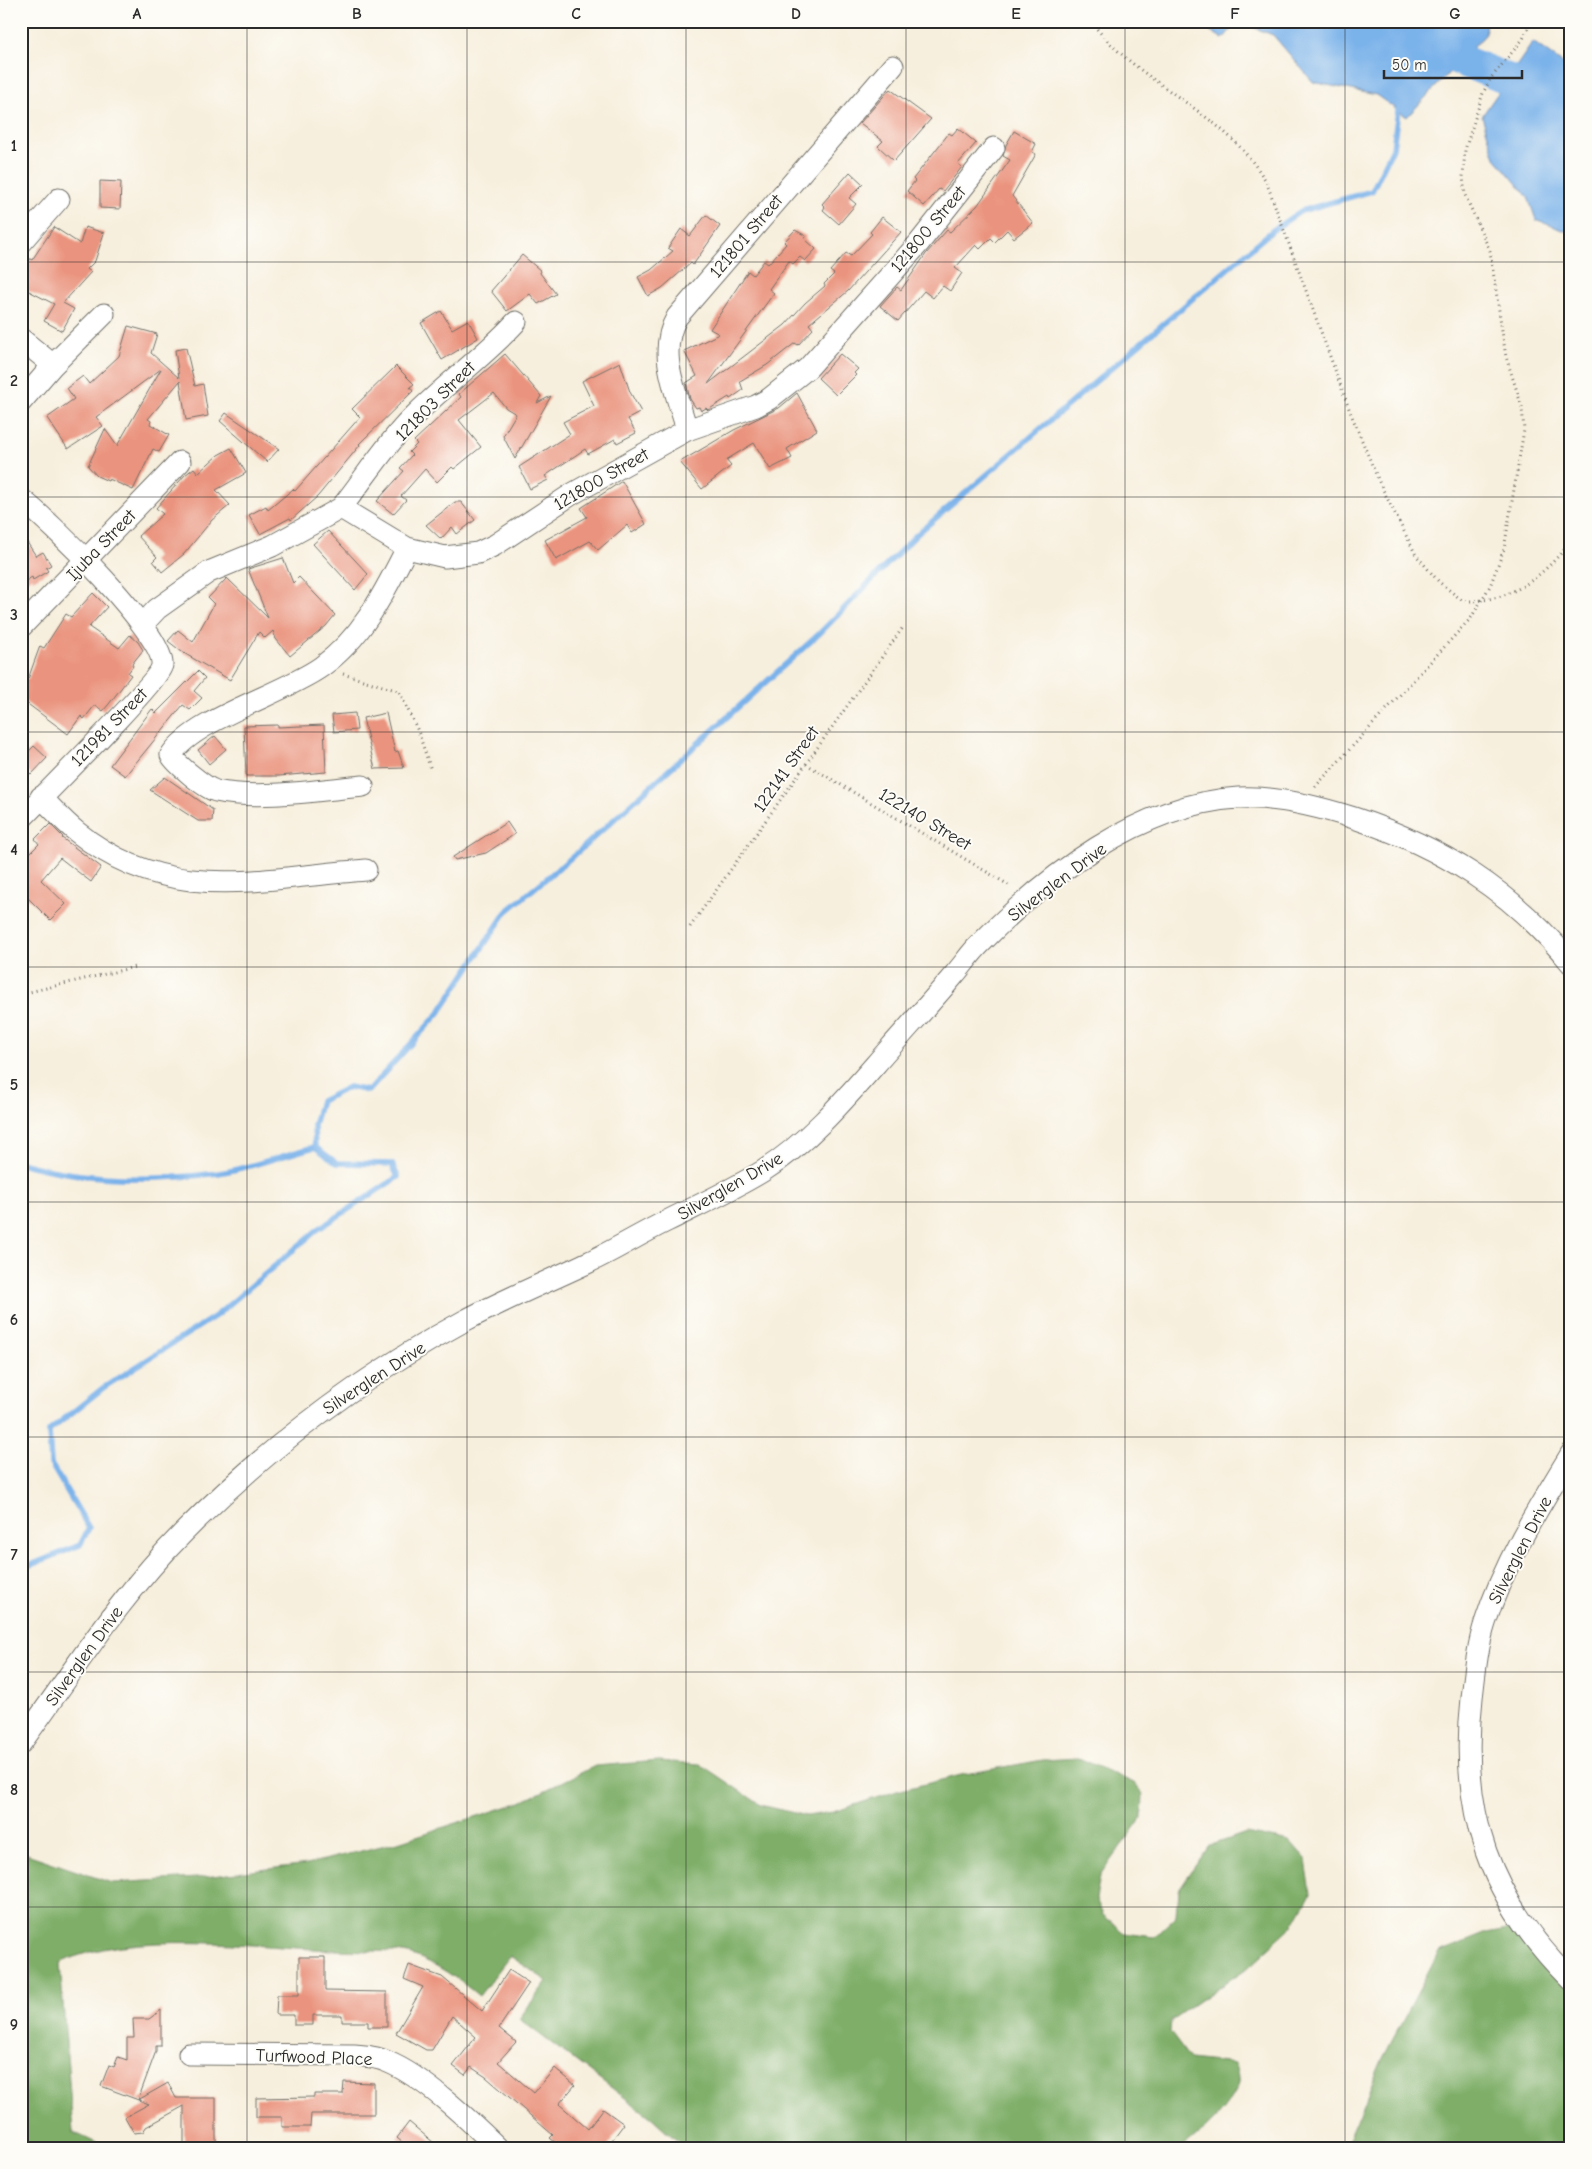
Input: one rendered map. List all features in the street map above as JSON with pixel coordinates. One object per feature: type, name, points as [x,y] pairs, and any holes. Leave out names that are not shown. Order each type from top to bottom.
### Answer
[{"type":"street","name":"121801 Street","points":[[687,430],[666,356],[672,325],[893,66]]},
{"type":"street","name":"121800 Street","points":[[341,508],[407,548],[446,557],[478,554],[495,546],[572,494],[687,430],[756,406],[785,389],[808,368],[919,243],[994,148]]},
{"type":"street","points":[[21,242],[59,199]]},
{"type":"street","points":[[21,402],[53,364],[104,314]]},
{"type":"street","name":"121803 Street","points":[[341,508],[410,420],[448,383],[494,345],[516,322]]},
{"type":"street","points":[[21,339],[53,364]]},
{"type":"street","name":"Ijuba Street","points":[[21,627],[180,462]]},
{"type":"street","name":"121981 Street","points":[[21,499],[85,560],[144,624],[160,656],[162,666],[158,676],[21,819]]},
{"type":"street","points":[[144,624],[170,600],[214,569],[272,546],[341,508]]},
{"type":"street","points":[[363,786],[254,794],[215,790],[207,787],[171,754],[192,734],[293,684],[321,667],[348,644],[369,620],[407,548]]},
{"type":"street","points":[[41,797],[76,831],[104,851],[161,876],[189,881],[233,883],[366,870]]},
{"type":"street","name":"Silverglen Drive","points":[[21,1743],[112,1617],[147,1573],[182,1534],[246,1474],[337,1401],[380,1371],[463,1322],[596,1259],[733,1188],[781,1159],[830,1115],[976,948],[1030,898],[1119,835],[1158,814],[1206,801],[1243,797],[1299,803],[1325,809],[1378,827],[1405,837],[1456,863],[1508,897],[1543,931],[1571,963]]},
{"type":"street","name":"Silverglen Drive","points":[[1571,1454],[1508,1566],[1485,1623],[1476,1666],[1470,1717],[1470,1747],[1473,1806],[1480,1840],[1494,1873],[1523,1924],[1571,1980]]},
{"type":"street","name":"Turfwood Place","points":[[189,2054],[354,2055],[378,2058],[389,2062],[431,2090],[498,2148]]},
{"type":"path","points":[[1091,21],[1134,63],[1222,131],[1248,154],[1266,181],[1351,414],[1380,484],[1408,541],[1428,569],[1448,590],[1463,601],[1481,602],[1509,595],[1522,587],[1539,574],[1571,542]]},
{"type":"path","points":[[1299,803],[1471,618],[1490,586],[1504,550],[1524,430],[1522,407],[1506,357],[1490,251],[1465,195],[1464,168],[1465,150],[1483,93],[1491,78],[1523,39],[1531,21]]},
{"type":"path","name":"122141 Street","points":[[690,927],[904,626]]},
{"type":"path","points":[[321,667],[399,691],[418,731],[431,770]]},
{"type":"path","name":"122140 Street","points":[[806,764],[1030,898]]},
{"type":"path","points":[[21,994],[135,967]]},
{"type":"green space","points":[[1079,1758],[1134,1783],[1143,1794],[1142,1817],[1100,1875],[1096,1899],[1103,1915],[1125,1933],[1154,1937],[1177,1915],[1179,1889],[1209,1846],[1246,1833],[1290,1842],[1306,1860],[1311,1893],[1292,1927],[1250,1966],[1171,2020],[1170,2032],[1190,2059],[1235,2064],[1238,2079],[1235,2091],[1223,2110],[1206,2128],[1182,2148],[685,2148],[652,2118],[519,2019],[547,1981],[510,1956],[479,1996],[439,1967],[405,1953],[230,1944],[156,1943],[120,1946],[88,1953],[60,1963],[73,2132],[107,2148],[21,2148],[21,1852],[112,1883],[197,1878],[307,1864],[398,1842],[521,1802],[595,1766],[659,1761],[700,1764],[761,1805],[807,1816],[833,1812],[897,1791],[965,1774],[1043,1760]]},
{"type":"green space","points":[[1524,1926],[1571,1982],[1571,2148],[1345,2148],[1383,2058],[1439,1952],[1487,1933]]},
{"type":"water","points":[[1195,21],[1238,21],[1223,39]]},
{"type":"water","points":[[1250,21],[1485,21],[1486,34],[1407,117],[1376,95],[1313,82],[1273,35],[1252,27]]},
{"type":"water","points":[[1533,42],[1571,69],[1571,233],[1536,220],[1528,197],[1495,158],[1482,116]]},
{"type":"building","points":[[890,89],[931,119],[894,161],[878,146],[883,141],[860,123]]},
{"type":"building","points":[[958,128],[976,143],[958,164],[962,167],[943,191],[939,189],[924,206],[907,191],[915,181],[913,179],[949,133],[952,135]]},
{"type":"building","points":[[1014,131],[1036,144],[1032,152],[1036,154],[1012,196],[1033,223],[1014,238],[1007,230],[995,242],[991,238],[980,249],[976,245],[955,268],[962,273],[950,291],[943,286],[933,298],[924,291],[898,321],[880,306],[897,287],[901,290],[926,254],[947,230],[950,232],[977,206],[1010,160],[1003,156],[1006,145]]},
{"type":"building","points":[[850,172],[863,184],[849,198],[856,204],[839,224],[823,210],[825,207],[822,204]]},
{"type":"building","points":[[100,181],[121,182],[120,209],[100,208]]},
{"type":"building","points":[[706,215],[720,226],[693,265],[691,263],[662,288],[648,296],[638,277],[651,270],[673,251],[668,248],[681,229],[690,236]]},
{"type":"building","points":[[882,217],[901,232],[848,291],[809,324],[813,329],[798,345],[795,343],[767,365],[740,381],[743,390],[730,399],[729,397],[708,410],[706,408],[701,411],[699,407],[696,408],[690,399],[686,383],[697,376],[684,351],[719,334],[710,329],[748,271],[753,275],[764,261],[768,264],[786,244],[784,242],[795,230],[806,236],[805,239],[816,249],[805,261],[800,257],[793,264],[789,261],[769,289],[774,293],[708,384],[785,325],[805,303],[825,286],[824,284],[834,274],[830,271],[846,253],[851,256],[872,234],[870,232]]},
{"type":"building","points":[[54,227],[80,244],[85,227],[104,233],[95,261],[87,269],[91,272],[63,303],[74,309],[62,331],[44,321],[54,304],[21,287],[21,254],[32,260]]},
{"type":"building","points":[[522,255],[541,271],[540,273],[556,294],[538,304],[530,294],[507,311],[491,291]]},
{"type":"building","points":[[441,311],[452,329],[468,320],[478,338],[442,360],[421,323]]},
{"type":"building","points":[[128,326],[157,334],[151,353],[179,378],[175,350],[186,348],[195,386],[203,384],[208,416],[186,420],[180,381],[148,419],[151,421],[150,424],[169,435],[159,452],[153,449],[133,490],[109,479],[108,481],[97,476],[88,466],[105,429],[117,446],[161,369],[96,417],[103,426],[68,449],[47,418],[74,399],[67,388],[83,376],[89,384],[119,356]]},
{"type":"building","points":[[505,354],[541,396],[537,403],[551,396],[515,459],[503,436],[516,414],[506,408],[494,393],[459,420],[481,447],[454,469],[452,467],[437,482],[425,469],[401,496],[406,500],[393,514],[377,501],[404,471],[400,468],[412,455],[409,452],[417,444],[414,441],[461,397],[459,394]]},
{"type":"building","points":[[840,354],[858,369],[854,373],[856,375],[836,395],[818,378]]},
{"type":"building","points":[[620,362],[630,392],[641,412],[628,419],[636,433],[617,443],[615,439],[588,454],[585,449],[545,476],[548,480],[530,489],[519,467],[570,434],[563,422],[594,406],[582,381]]},
{"type":"building","points":[[396,366],[414,384],[410,387],[413,391],[359,444],[318,496],[291,520],[290,518],[260,534],[249,515],[266,506],[268,510],[293,489],[295,491],[360,417],[352,409]]},
{"type":"building","points":[[797,393],[817,430],[787,449],[792,458],[770,469],[754,443],[726,460],[731,466],[702,489],[680,462],[734,430],[779,408]]},
{"type":"building","points":[[226,413],[279,449],[267,462],[220,421]]},
{"type":"building","points":[[231,448],[246,473],[216,490],[230,505],[212,520],[184,554],[162,572],[153,561],[157,557],[138,536],[163,514],[156,508],[185,475],[194,468],[198,473],[218,455]]},
{"type":"building","points":[[622,481],[646,524],[632,533],[627,525],[598,550],[590,541],[556,560],[545,540],[587,517],[581,508]]},
{"type":"building","points":[[455,502],[461,502],[475,520],[457,534],[452,527],[441,539],[426,525]]},
{"type":"building","points":[[328,531],[368,574],[355,590],[313,544]]},
{"type":"building","points":[[21,533],[36,556],[43,552],[51,565],[46,568],[48,571],[33,580],[32,577],[21,584]]},
{"type":"building","points":[[283,558],[293,583],[299,577],[335,615],[326,626],[290,656],[276,639],[273,631],[265,638],[259,632],[230,680],[182,652],[168,641],[178,630],[193,642],[214,604],[208,598],[227,578],[268,618],[248,569]]},
{"type":"building","points":[[93,593],[107,607],[89,627],[119,648],[130,635],[143,650],[132,664],[133,666],[128,673],[131,675],[103,711],[95,705],[84,719],[81,716],[68,734],[21,699],[21,675],[28,679],[40,646],[44,648],[66,614],[71,617]]},
{"type":"building","points":[[198,671],[205,678],[194,691],[202,698],[190,710],[183,705],[125,776],[110,765],[152,709],[156,713]]},
{"type":"building","points":[[355,713],[357,730],[334,732],[332,715]]},
{"type":"building","points":[[386,713],[395,752],[398,751],[404,768],[375,769],[363,718]]},
{"type":"building","points":[[278,725],[278,727],[324,725],[326,772],[279,776],[246,776],[244,726]]},
{"type":"building","points":[[215,736],[226,749],[209,764],[198,750]]},
{"type":"building","points":[[34,746],[47,758],[31,775],[21,766],[21,759]]},
{"type":"building","points":[[165,777],[213,810],[212,821],[198,821],[150,790]]},
{"type":"building","points":[[507,822],[515,834],[486,853],[455,860],[453,857]]},
{"type":"building","points":[[50,824],[62,838],[101,867],[91,882],[60,858],[41,880],[66,904],[50,920],[21,891],[21,862],[39,844],[35,839]]},
{"type":"building","points":[[299,1957],[325,1957],[325,1991],[387,1992],[387,2027],[368,2027],[368,2022],[342,2022],[342,2015],[313,2015],[313,2025],[294,2025],[294,2015],[276,2015],[277,1995],[299,1995]]},
{"type":"building","points":[[409,1965],[442,1977],[482,2011],[509,1970],[529,1983],[499,2028],[516,2042],[498,2062],[534,2093],[555,2068],[575,2085],[559,2104],[588,2129],[603,2109],[624,2124],[606,2148],[562,2148],[550,2138],[553,2135],[486,2077],[471,2067],[465,2075],[453,2066],[476,2037],[452,2016],[432,2050],[426,2050],[396,2033],[423,1987],[404,1979]]},
{"type":"building","points":[[161,2010],[161,2046],[156,2046],[156,2051],[138,2100],[101,2086],[109,2065],[114,2067],[118,2057],[127,2060],[127,2038],[134,2038],[133,2019],[149,2019]]},
{"type":"building","points":[[344,2082],[374,2083],[374,2114],[311,2114],[310,2127],[282,2127],[282,2117],[256,2117],[256,2098],[314,2097],[314,2094],[343,2094]]},
{"type":"building","points":[[168,2083],[176,2098],[216,2098],[216,2148],[184,2148],[184,2106],[146,2127],[143,2132],[134,2133],[125,2117],[149,2104],[138,2100]]},
{"type":"building","points":[[409,2122],[440,2148],[409,2148],[397,2138]]},
{"type":"waterway","points":[[1378,21],[1399,35],[1512,81],[1571,158]]},
{"type":"waterway","points":[[21,1569],[80,1545],[89,1528],[51,1464],[49,1431],[103,1388],[217,1315],[317,1230],[398,1177],[392,1164],[337,1163],[315,1147],[314,1125],[321,1101],[349,1087],[368,1091],[439,1013],[506,912],[578,852],[819,634],[915,536],[1273,230],[1301,211],[1372,191],[1393,148],[1399,103]]},
{"type":"waterway","points":[[21,1163],[69,1173],[119,1178],[195,1176],[231,1171],[315,1147]]}]
